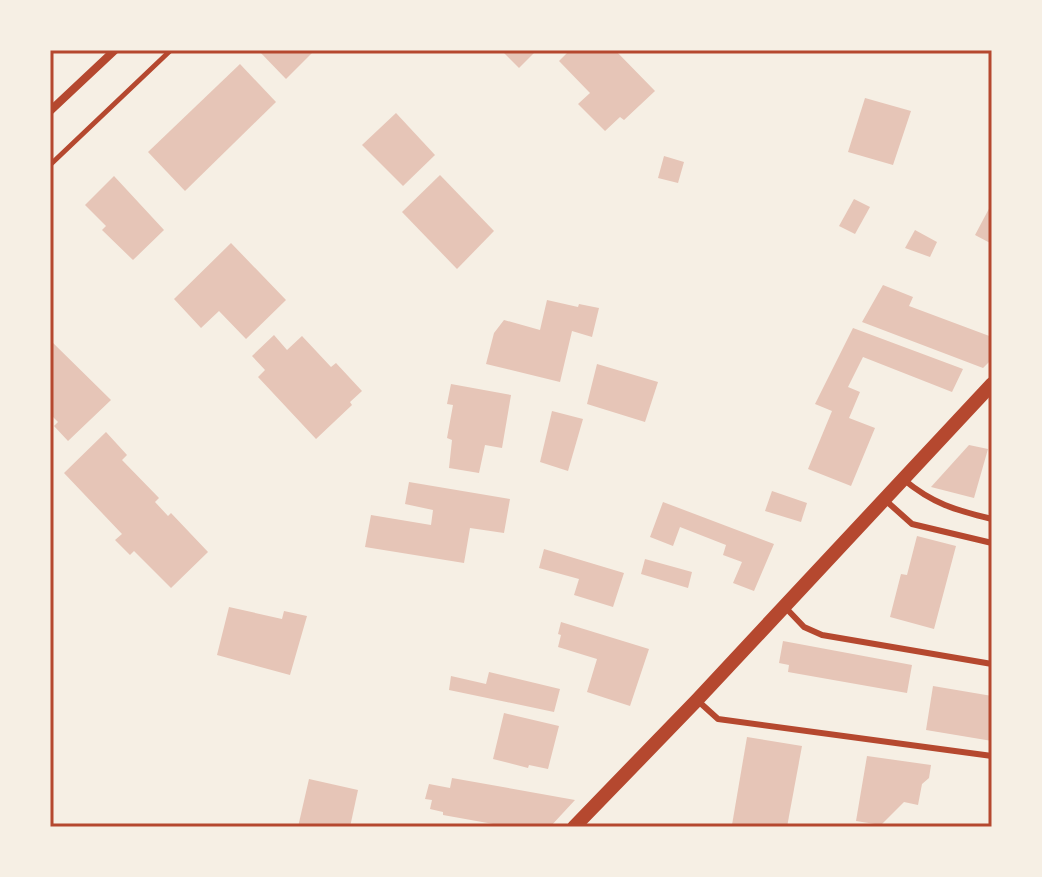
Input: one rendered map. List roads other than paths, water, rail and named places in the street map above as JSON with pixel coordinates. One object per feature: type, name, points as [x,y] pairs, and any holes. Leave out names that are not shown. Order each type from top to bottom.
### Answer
[{"type":"street","points":[[50,111],[115,50]]},
{"type":"street","points":[[574,827],[992,384]]},
{"type":"lane","points":[[903,479],[925,498],[948,508],[992,519]]},
{"type":"lane","points":[[884,499],[912,524],[992,543]]},
{"type":"lane","points":[[784,606],[804,627],[822,635],[992,664]]},
{"type":"lane","points":[[697,700],[718,719],[992,756]]}]
